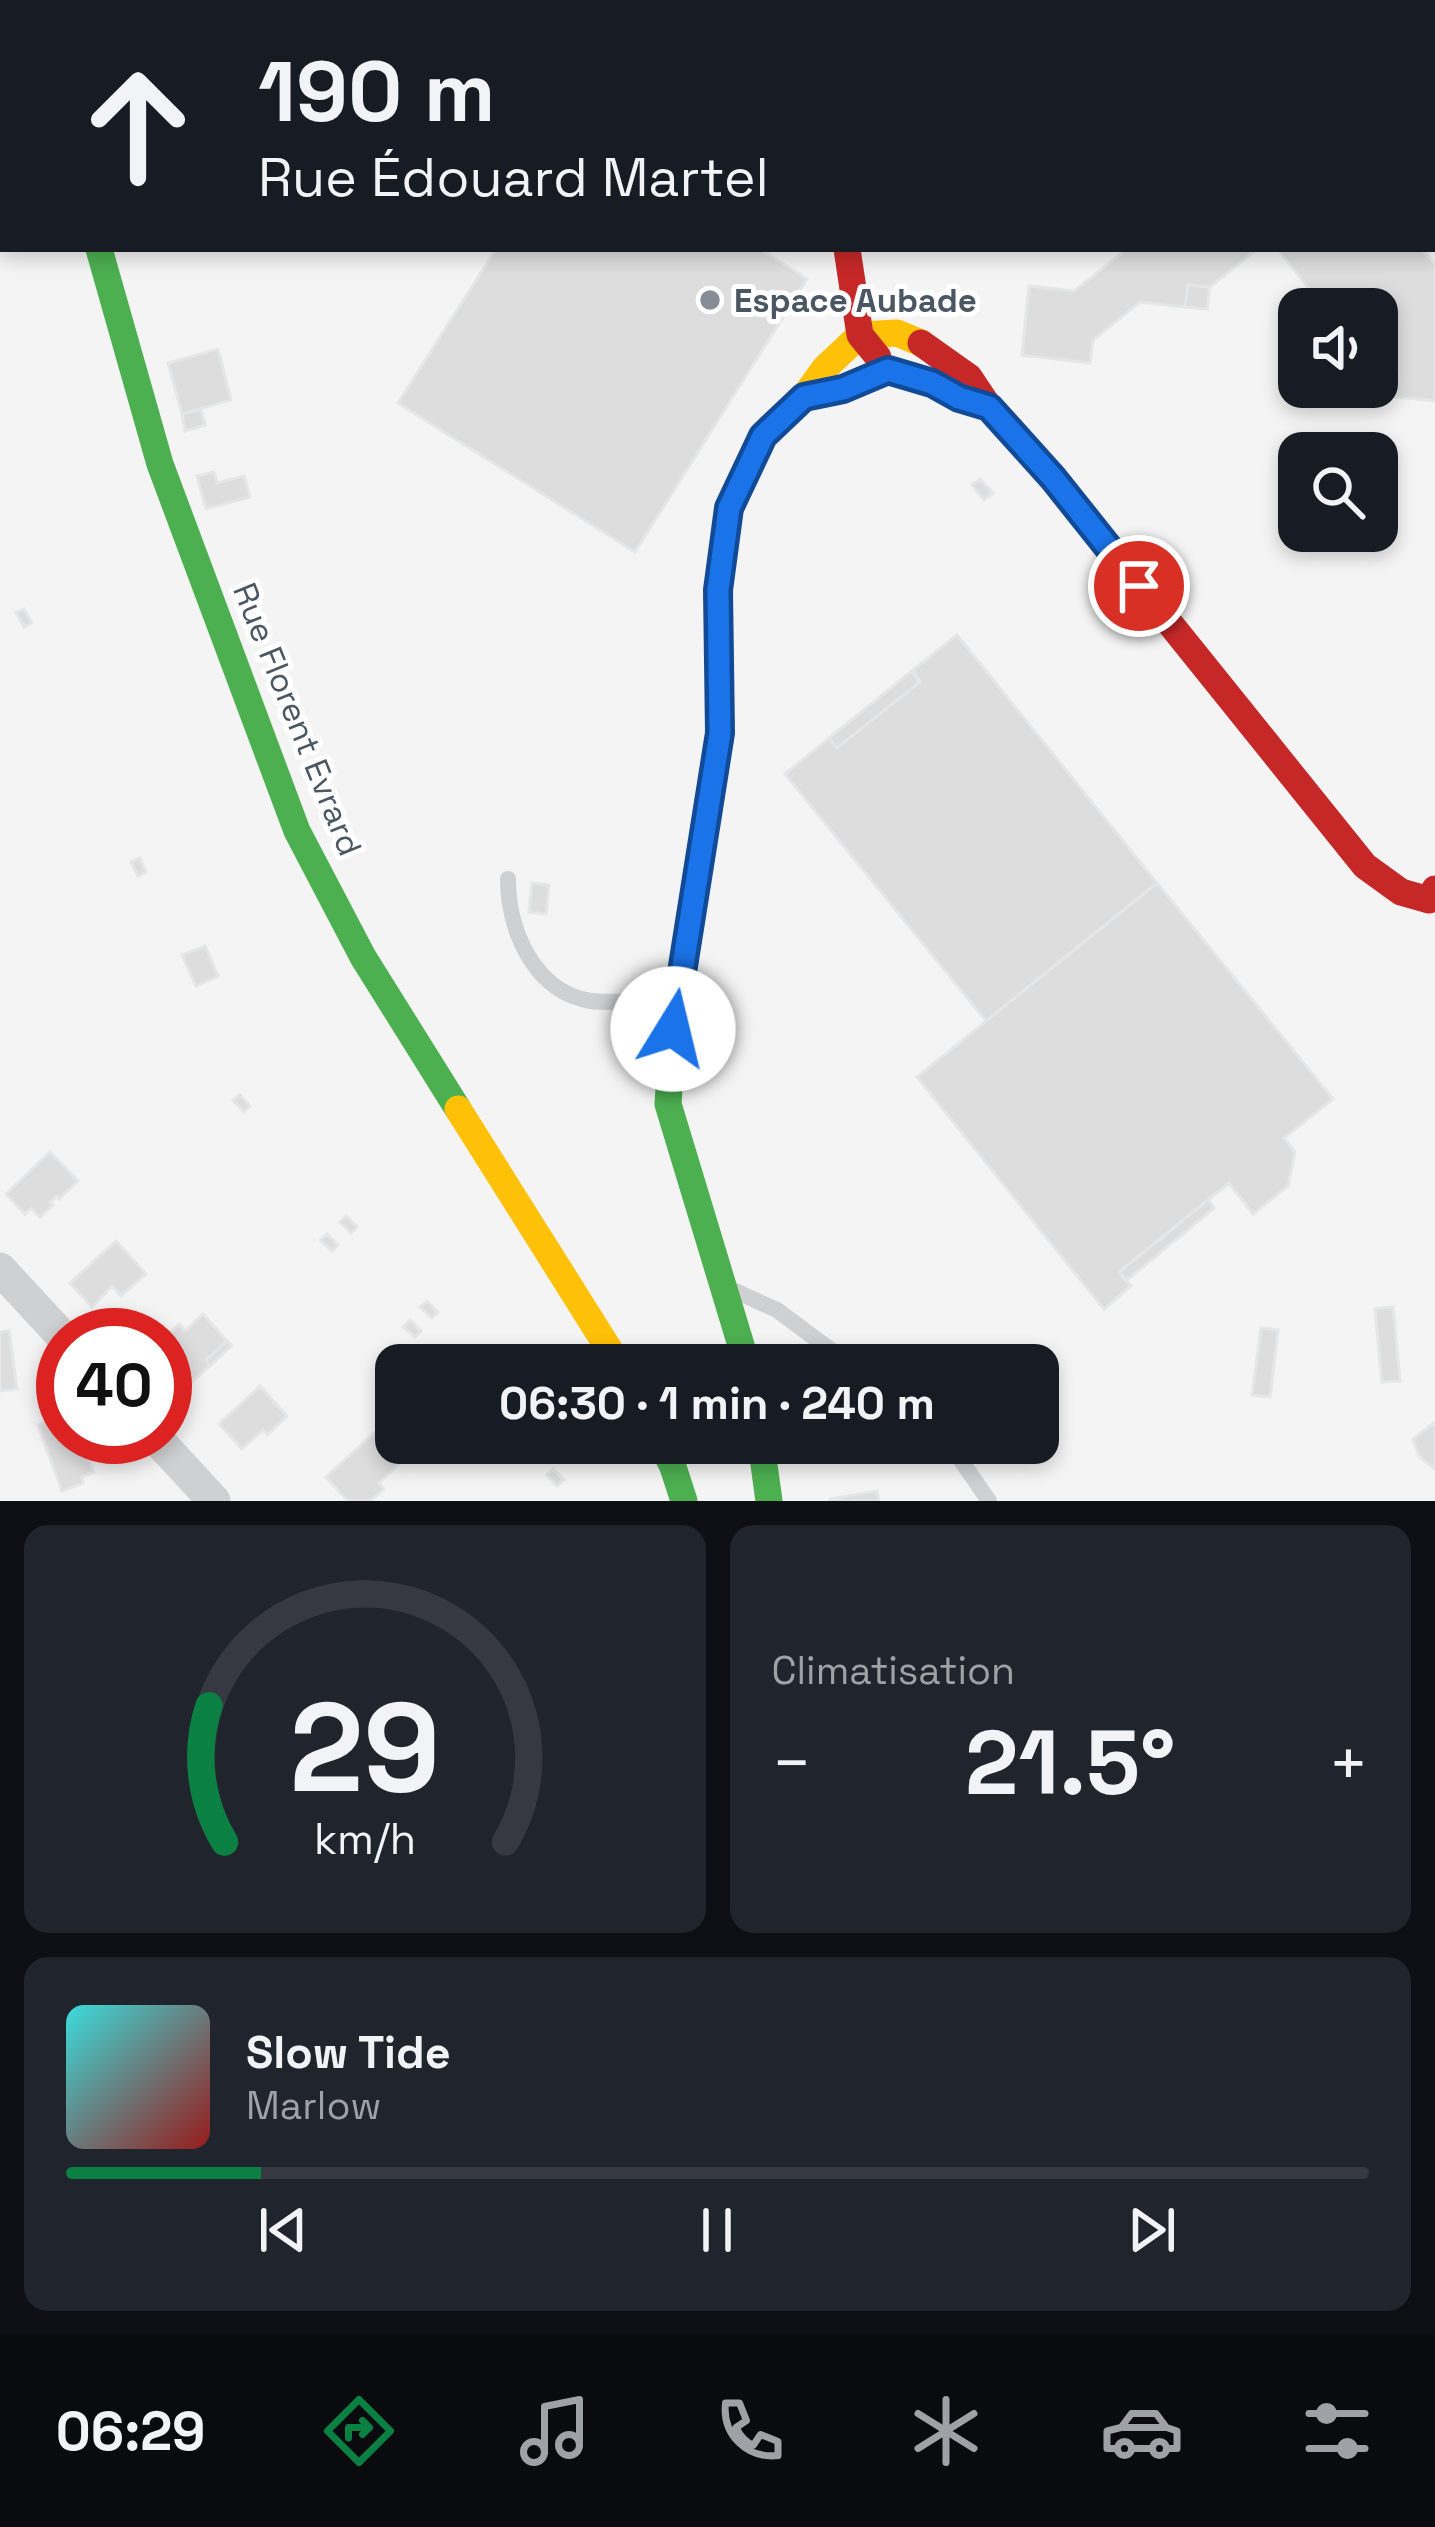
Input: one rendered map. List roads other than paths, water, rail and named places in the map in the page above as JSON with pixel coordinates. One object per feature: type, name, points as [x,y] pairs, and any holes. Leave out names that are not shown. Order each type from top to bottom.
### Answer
[{"type":"street","name":"Rue Florent Evrard","points":[[100,252],[160,464],[297,831],[363,957],[606,1344]]},
{"type":"street","points":[[847,252],[860,335],[888,370],[989,407]]},
{"type":"street","points":[[740,1344],[668,1104],[677,1000],[720,733],[718,590],[729,508],[763,436],[860,335],[895,322]]},
{"type":"street","points":[[888,370],[895,322]]},
{"type":"street","points":[[895,322],[969,377],[1365,866],[1401,892],[1433,901]]},
{"type":"street","points":[[804,397],[843,389],[888,370]]},
{"type":"street","points":[[0,1269],[36,1308]]},
{"type":"street","points":[[180,1464],[214,1501]]},
{"type":"street","points":[[672,1464],[683,1501]]},
{"type":"street","points":[[764,1464],[769,1501]]},
{"type":"lane","points":[[508,879],[517,939],[538,970],[565,991],[591,1000],[677,1000]]},
{"type":"lane","points":[[722,1285],[777,1310],[823,1344]]},
{"type":"lane","points":[[963,1464],[989,1501]]},
{"type":"place","name":"Espace Aubade","points":[[710,300]]}]
